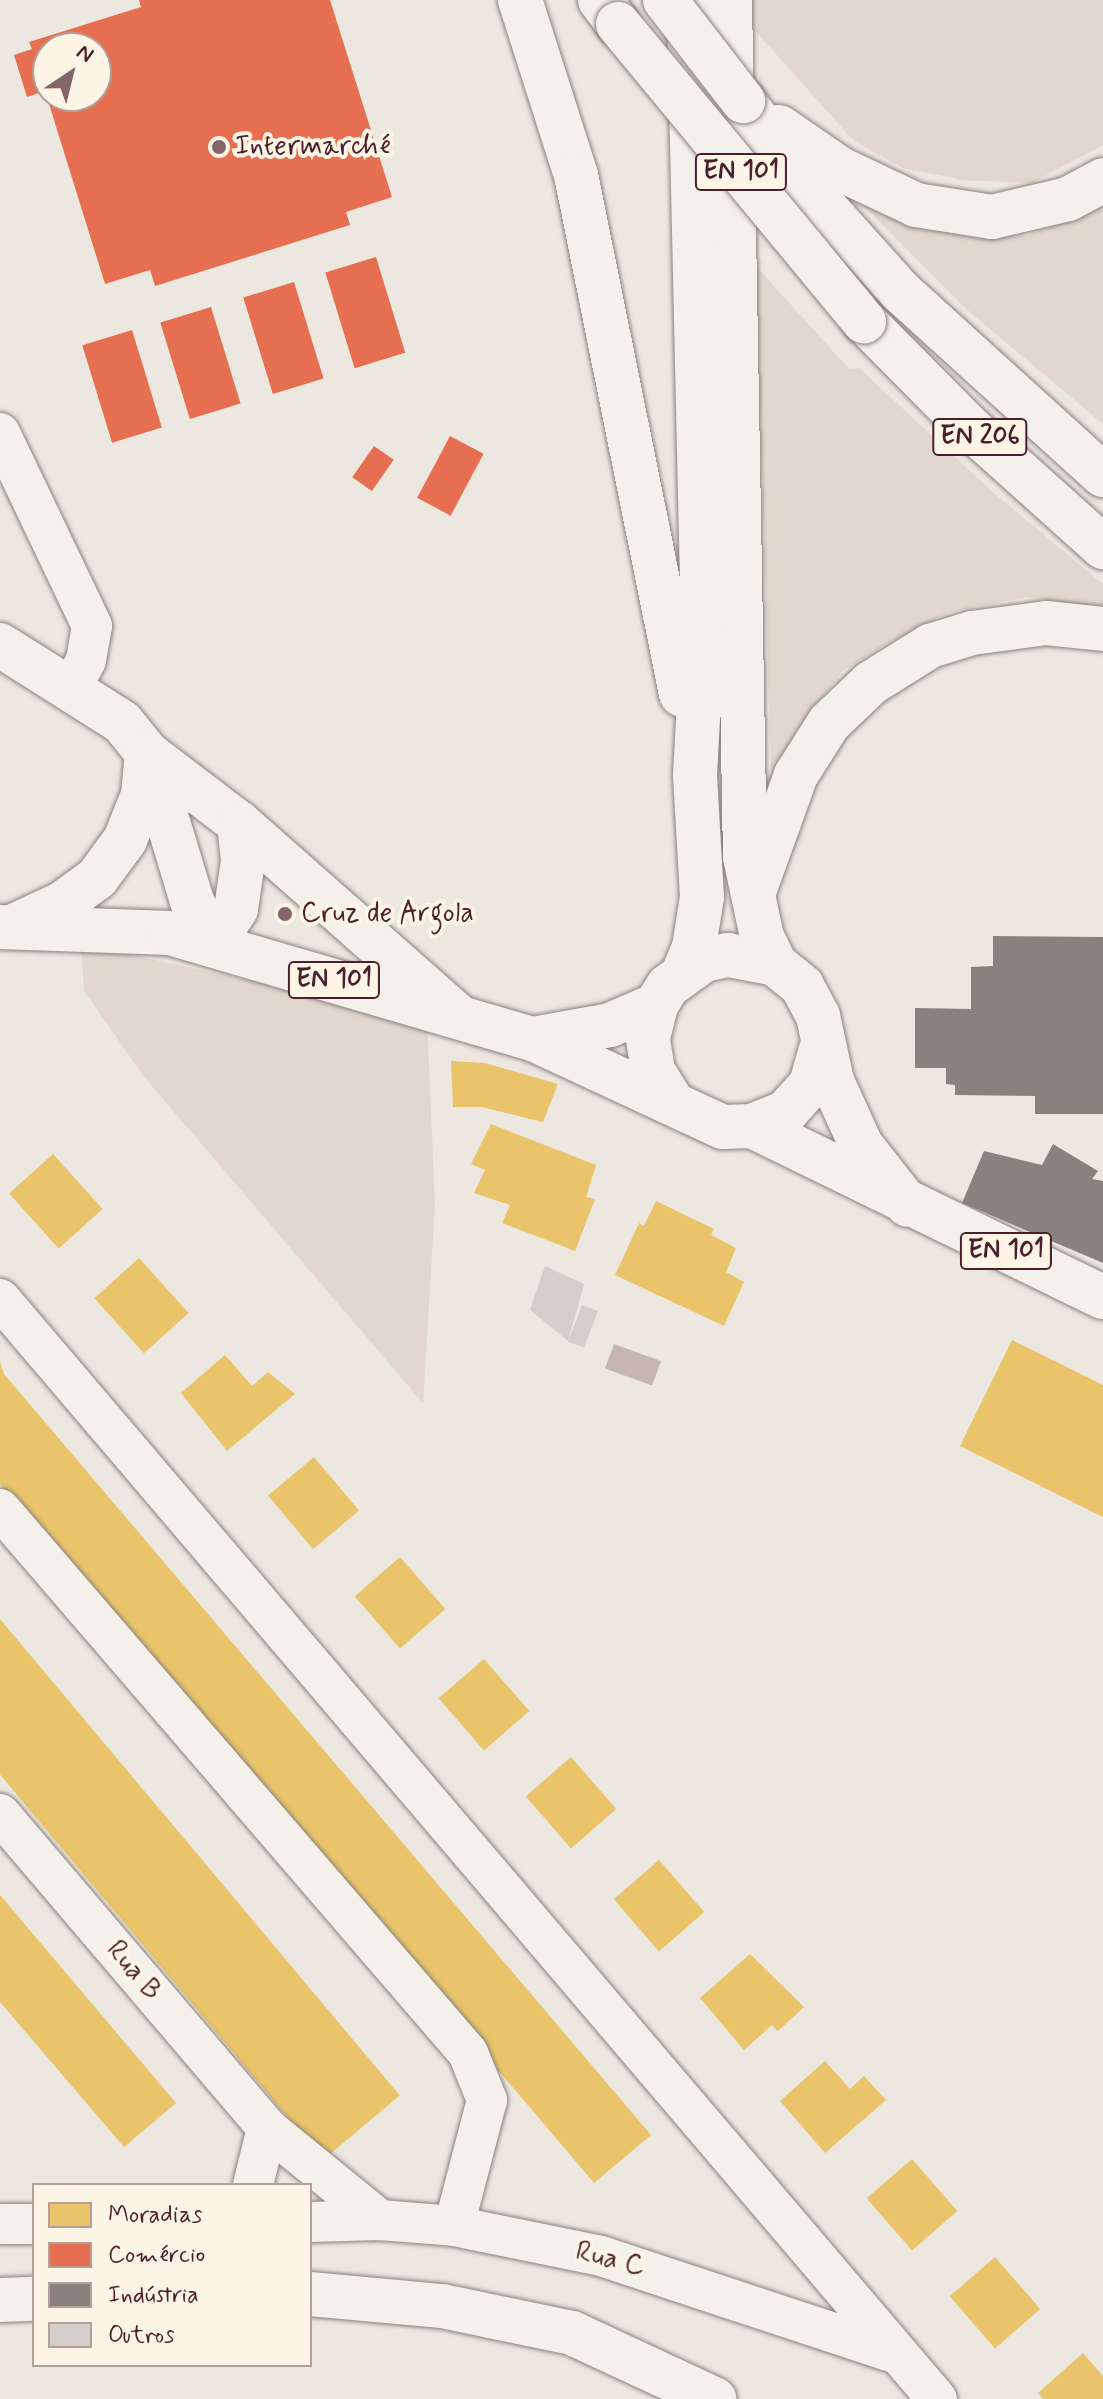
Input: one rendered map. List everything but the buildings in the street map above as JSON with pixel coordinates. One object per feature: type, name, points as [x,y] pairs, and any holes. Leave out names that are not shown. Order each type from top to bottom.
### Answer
[{"type":"main road","points":[[520,0],[576,175],[671,629],[695,775],[702,897],[694,947],[684,971]]},
{"type":"main road","name":"EN 101","points":[[665,0],[743,101],[831,187]]},
{"type":"main road","points":[[689,0],[703,628],[695,775]]},
{"type":"main road","points":[[730,0],[745,857],[756,888],[762,937],[775,964]]},
{"type":"main road","name":"EN 101","points":[[609,12],[864,321]]},
{"type":"main road","points":[[831,187],[992,217],[1068,199],[1103,180]]},
{"type":"main road","name":"EN 206","points":[[831,187],[921,312],[1103,475]]},
{"type":"main road","name":"EN 206","points":[[864,321],[967,425],[1103,547]]},
{"type":"main road","points":[[756,888],[796,775],[829,723],[871,683],[930,646],[972,633],[1046,623],[1103,629]]},
{"type":"main road","points":[[0,645],[73,686],[122,722],[147,753],[239,823],[457,1015]]},
{"type":"main road","points":[[7,927],[63,903],[97,878],[125,840],[143,795],[147,753]]},
{"type":"main road","points":[[147,753],[192,901],[212,945]]},
{"type":"main road","points":[[212,945],[236,909],[243,861],[239,823]]},
{"type":"main road","name":"EN 101","points":[[7,927],[170,933],[533,1039],[671,1100],[694,1118],[723,1127],[752,1126],[786,1112],[811,1084],[821,1050]]},
{"type":"main road","points":[[684,971],[728,955],[775,964]]},
{"type":"main road","name":"EN 101","points":[[775,964],[802,986],[818,1016],[821,1050],[861,1145],[908,1205]]},
{"type":"main road","name":"EN 101","points":[[671,1100],[653,1071],[648,1038],[656,1005],[684,971]]},
{"type":"main road","name":"EN 101","points":[[533,1039],[610,1025],[656,1005]]},
{"type":"main road","name":"EN 101","points":[[752,1126],[908,1205],[1103,1297]]},
{"type":"main road","points":[[312,2294],[442,2306],[572,2333],[714,2399]]},
{"type":"main road","points":[[0,2300],[32,2299]]},
{"type":"street","points":[[0,433],[92,626],[86,660],[73,686]]},
{"type":"street","points":[[0,1299],[708,2124],[937,2399]]},
{"type":"street","points":[[0,1509],[468,2053],[487,2100],[454,2226]]},
{"type":"street","name":"Rua B","points":[[0,1814],[267,2128],[380,2220]]},
{"type":"street","points":[[253,2183],[267,2128]]},
{"type":"street","name":"Rua C","points":[[312,2222],[380,2220],[454,2226],[678,2278],[898,2354]]},
{"type":"street","points":[[0,2224],[32,2224]]},
{"type":"shaded area","points":[[753,0],[1103,0],[1103,145],[1032,183],[963,180],[903,168],[854,141],[749,24]]},
{"type":"shaded area","points":[[854,196],[972,234],[1027,236],[1103,206],[1103,424],[964,307]]},
{"type":"shaded area","points":[[756,266],[849,369],[859,368],[995,494],[1103,584],[1103,608],[1028,597],[948,612],[881,647],[844,670],[803,720],[771,773]]},
{"type":"shaded area","points":[[81,944],[427,1019],[435,1205],[423,1403],[145,1078],[84,991]]},
{"type":"shaded area","points":[[614,1344],[661,1361],[652,1386],[605,1368]]},
{"type":"place","name":"Intermarché","points":[[219,147]]},
{"type":"place","name":"Cruz de Argola","points":[[285,914]]}]
